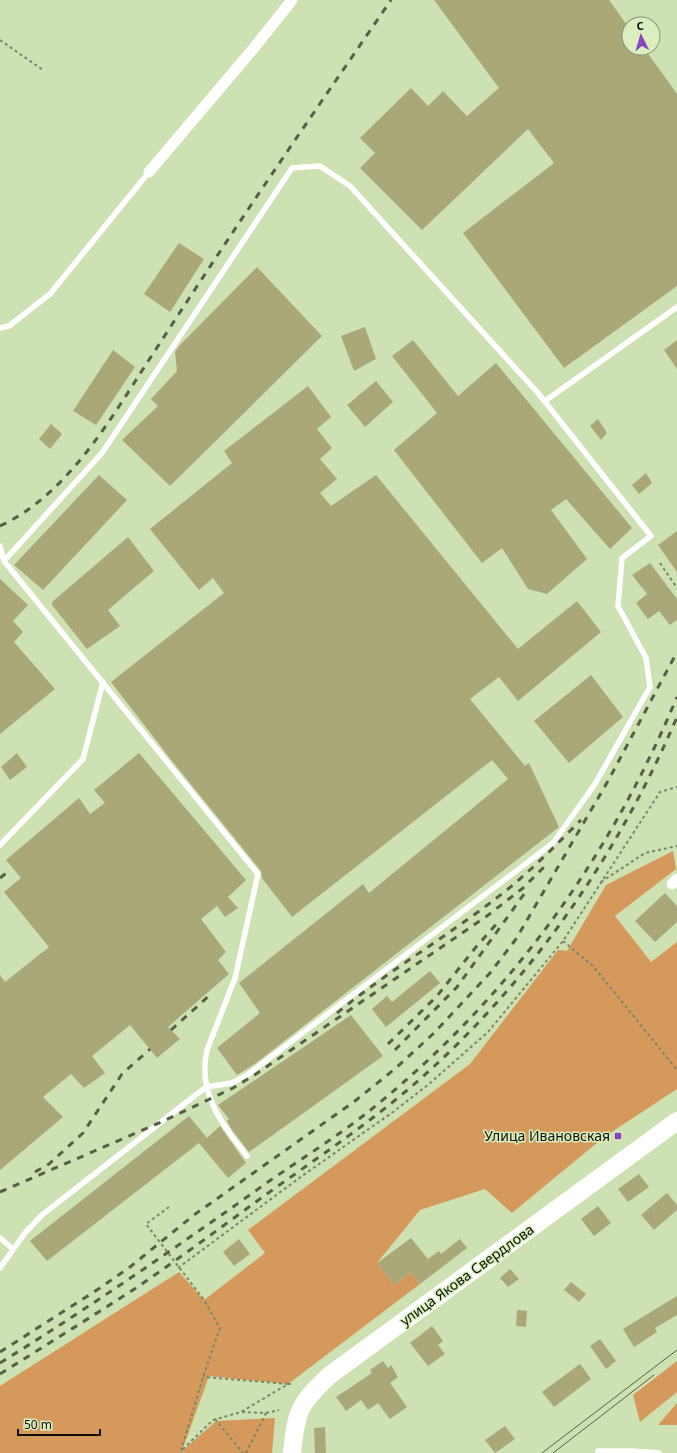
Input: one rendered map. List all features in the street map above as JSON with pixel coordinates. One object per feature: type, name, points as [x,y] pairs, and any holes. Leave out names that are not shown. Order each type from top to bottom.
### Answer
[{"type":"main road","name":"улица Якова Свердлова","points":[[292,1453],[297,1415],[309,1396],[330,1375],[677,1121]]},
{"type":"street","points":[[149,172],[253,49],[292,0]]},
{"type":"lane","points":[[0,1268],[13,1249],[42,1215],[206,1087],[232,1083],[247,1075],[554,843],[595,784],[650,687],[646,658],[618,606],[622,558],[651,536],[545,401],[350,186],[320,166],[292,168],[102,453],[4,561]]},
{"type":"lane","points":[[0,328],[9,326],[50,294],[149,172]]},
{"type":"lane","points":[[545,401],[677,307]]},
{"type":"lane","points":[[0,546],[4,561],[258,874],[235,978],[207,1050],[204,1062],[206,1087],[214,1111],[247,1156]]},
{"type":"lane","points":[[0,845],[83,759],[103,682]]},
{"type":"lane","points":[[0,1238],[13,1249]]},
{"type":"lane","points":[[598,1453],[598,1451],[659,1453]]},
{"type":"path","points":[[0,40],[42,70]]},
{"type":"path","points":[[660,563],[677,588]]},
{"type":"path","points":[[178,1268],[302,1176],[393,1112],[429,1084],[488,1032],[562,940],[660,792],[677,787]]},
{"type":"path","points":[[600,883],[646,853],[677,846]]},
{"type":"path","points":[[562,940],[592,966],[677,1070]]},
{"type":"path","points":[[169,1207],[146,1224],[178,1268],[204,1300],[220,1328],[203,1377],[181,1452]]},
{"type":"path","points":[[203,1377],[292,1384]]},
{"type":"path","points":[[181,1452],[215,1419],[241,1412],[288,1384]]},
{"type":"path","points":[[241,1412],[266,1413],[279,1410]]},
{"type":"path","points":[[215,1419],[244,1453],[266,1413]]},
{"type":"shaded area","points":[[673,851],[676,869],[615,916],[651,962],[677,942],[677,1089],[604,1137],[512,1213],[485,1189],[420,1210],[377,1263],[394,1285],[411,1272],[420,1284],[288,1384],[209,1376],[182,1451],[216,1421],[275,1418],[272,1453],[0,1453],[0,1386],[179,1272],[204,1300],[265,1253],[248,1230],[470,1064],[558,950],[567,951],[606,885]]},
{"type":"shaded area","points":[[677,1361],[677,1392],[640,1422],[633,1395]]},
{"type":"shaded area","points":[[677,1403],[677,1425],[658,1425]]},
{"type":"building","points":[[434,0],[609,0],[621,17],[621,56],[650,56],[677,94],[677,286],[564,368],[463,233],[554,163],[528,129],[422,230],[360,168],[375,153],[360,138],[411,88],[428,106],[443,91],[467,116],[499,88]]},
{"type":"building","points":[[179,243],[204,259],[170,312],[144,294]]},
{"type":"building","points":[[257,267],[322,336],[170,486],[122,440],[158,406],[151,399],[177,371],[175,352],[179,346]]},
{"type":"building","points":[[365,327],[376,359],[354,371],[341,336]]},
{"type":"building","points":[[413,340],[458,396],[496,363],[632,528],[610,549],[566,499],[551,510],[587,559],[547,594],[528,589],[502,548],[482,563],[394,450],[437,413],[392,356]]},
{"type":"building","points":[[677,340],[677,369],[664,350]]},
{"type":"building","points":[[113,350],[135,367],[96,425],[73,411]]},
{"type":"building","points":[[376,381],[393,402],[365,427],[347,405]]},
{"type":"building","points":[[308,386],[331,417],[317,429],[332,448],[320,459],[337,479],[320,493],[331,506],[376,475],[518,649],[577,601],[601,632],[518,701],[499,677],[470,699],[525,766],[529,763],[559,827],[256,1063],[237,1075],[217,1048],[260,1013],[239,983],[363,884],[369,893],[508,779],[492,760],[292,917],[262,878],[261,871],[172,761],[111,682],[224,593],[213,578],[199,590],[150,529],[232,463],[224,451]]},
{"type":"building","points":[[598,419],[607,433],[601,440],[590,426]]},
{"type":"building","points":[[51,424],[62,434],[50,449],[39,439]]},
{"type":"building","points":[[646,473],[652,483],[639,494],[632,485]]},
{"type":"building","points":[[99,475],[127,500],[43,590],[14,565]]},
{"type":"building","points":[[677,531],[677,572],[658,545]]},
{"type":"building","points":[[128,537],[154,571],[108,610],[120,626],[87,649],[52,605],[52,602]]},
{"type":"building","points":[[650,563],[677,599],[677,620],[670,625],[659,611],[648,619],[636,603],[647,594],[632,575]]},
{"type":"building","points":[[0,579],[28,605],[13,621],[23,632],[14,642],[55,689],[0,734]]},
{"type":"building","points":[[591,675],[623,717],[569,763],[534,721]]},
{"type":"building","points":[[17,753],[27,767],[10,780],[1,767]]},
{"type":"building","points":[[139,753],[246,880],[228,897],[238,908],[225,917],[217,906],[201,919],[226,952],[218,960],[229,974],[168,1027],[180,1039],[157,1058],[130,1025],[92,1056],[105,1073],[84,1088],[71,1074],[43,1097],[63,1117],[0,1170],[0,975],[5,982],[49,947],[4,892],[21,878],[6,860],[79,798],[90,814],[105,803],[94,790]]},
{"type":"building","points":[[665,893],[677,906],[677,922],[655,942],[635,921]]},
{"type":"building","points":[[430,971],[440,983],[386,1027],[372,1009],[387,996],[392,1002]]},
{"type":"building","points":[[351,1015],[383,1056],[249,1152],[232,1130],[227,1121],[229,1119],[218,1105]]},
{"type":"building","points":[[189,1116],[207,1138],[220,1126],[246,1163],[228,1178],[199,1143],[47,1261],[30,1241]]},
{"type":"building","points":[[639,1174],[649,1187],[628,1202],[618,1189]]},
{"type":"building","points":[[667,1193],[677,1205],[677,1210],[654,1230],[641,1215]]},
{"type":"building","points":[[598,1206],[611,1223],[594,1236],[581,1219]]},
{"type":"building","points":[[411,1238],[428,1259],[439,1251],[441,1254],[460,1239],[467,1248],[420,1284],[411,1272],[394,1285],[377,1263]]},
{"type":"building","points":[[239,1239],[250,1254],[234,1266],[223,1252]]},
{"type":"building","points":[[510,1269],[519,1279],[508,1287],[500,1278]]},
{"type":"building","points":[[571,1282],[586,1294],[579,1302],[564,1290]]},
{"type":"building","points":[[677,1296],[677,1315],[655,1328],[657,1332],[634,1347],[623,1329]]},
{"type":"building","points":[[517,1310],[527,1311],[526,1327],[516,1326]]},
{"type":"building","points":[[432,1326],[443,1341],[438,1345],[445,1354],[428,1366],[410,1343]]},
{"type":"building","points":[[600,1339],[616,1361],[606,1369],[590,1346]]},
{"type":"building","points":[[383,1361],[388,1368],[391,1365],[398,1377],[390,1383],[407,1407],[390,1419],[378,1403],[368,1410],[361,1400],[346,1411],[336,1397],[372,1373],[370,1370]]},
{"type":"building","points":[[580,1364],[591,1379],[554,1407],[542,1392]]},
{"type":"building","points":[[505,1426],[515,1439],[495,1453],[485,1440]]},
{"type":"building","points":[[325,1427],[326,1453],[315,1453],[314,1428]]},
{"type":"tram line","points":[[542,1453],[677,1350]]},
{"type":"tram line","points":[[553,1453],[654,1375]]},
{"type":"railway","points":[[0,526],[24,513],[45,496],[65,477],[100,434],[116,412],[244,216],[391,0]]},
{"type":"railway","points":[[0,1352],[130,1267],[194,1215],[355,1101],[396,1068],[434,1033],[490,973],[516,939],[608,781],[677,652]]},
{"type":"railway","points":[[0,1363],[65,1322],[192,1236],[344,1130],[373,1108],[423,1065],[469,1020],[511,972],[551,922],[587,869],[620,814],[650,757],[677,697]]},
{"type":"railway","points":[[0,1374],[139,1286],[343,1140],[400,1096],[460,1042],[498,1001],[534,958],[568,913],[628,818],[654,768],[677,717]]},
{"type":"railway","points":[[337,1013],[375,984],[506,891],[539,862],[581,820]]},
{"type":"railway","points":[[0,1192],[159,1123],[233,1088],[256,1074],[487,916],[523,888],[545,866]]},
{"type":"railway","points":[[0,878],[9,871]]},
{"type":"railway","points":[[395,1050],[457,987],[527,890]]},
{"type":"railway","points":[[388,1044],[437,996],[499,921]]},
{"type":"railway","points":[[171,1030],[211,994]]},
{"type":"railway","points":[[35,1172],[49,1164],[83,1133],[122,1074],[150,1049]]},
{"type":"place","name":"Улица Ивановская","points":[[618,1136]]}]
